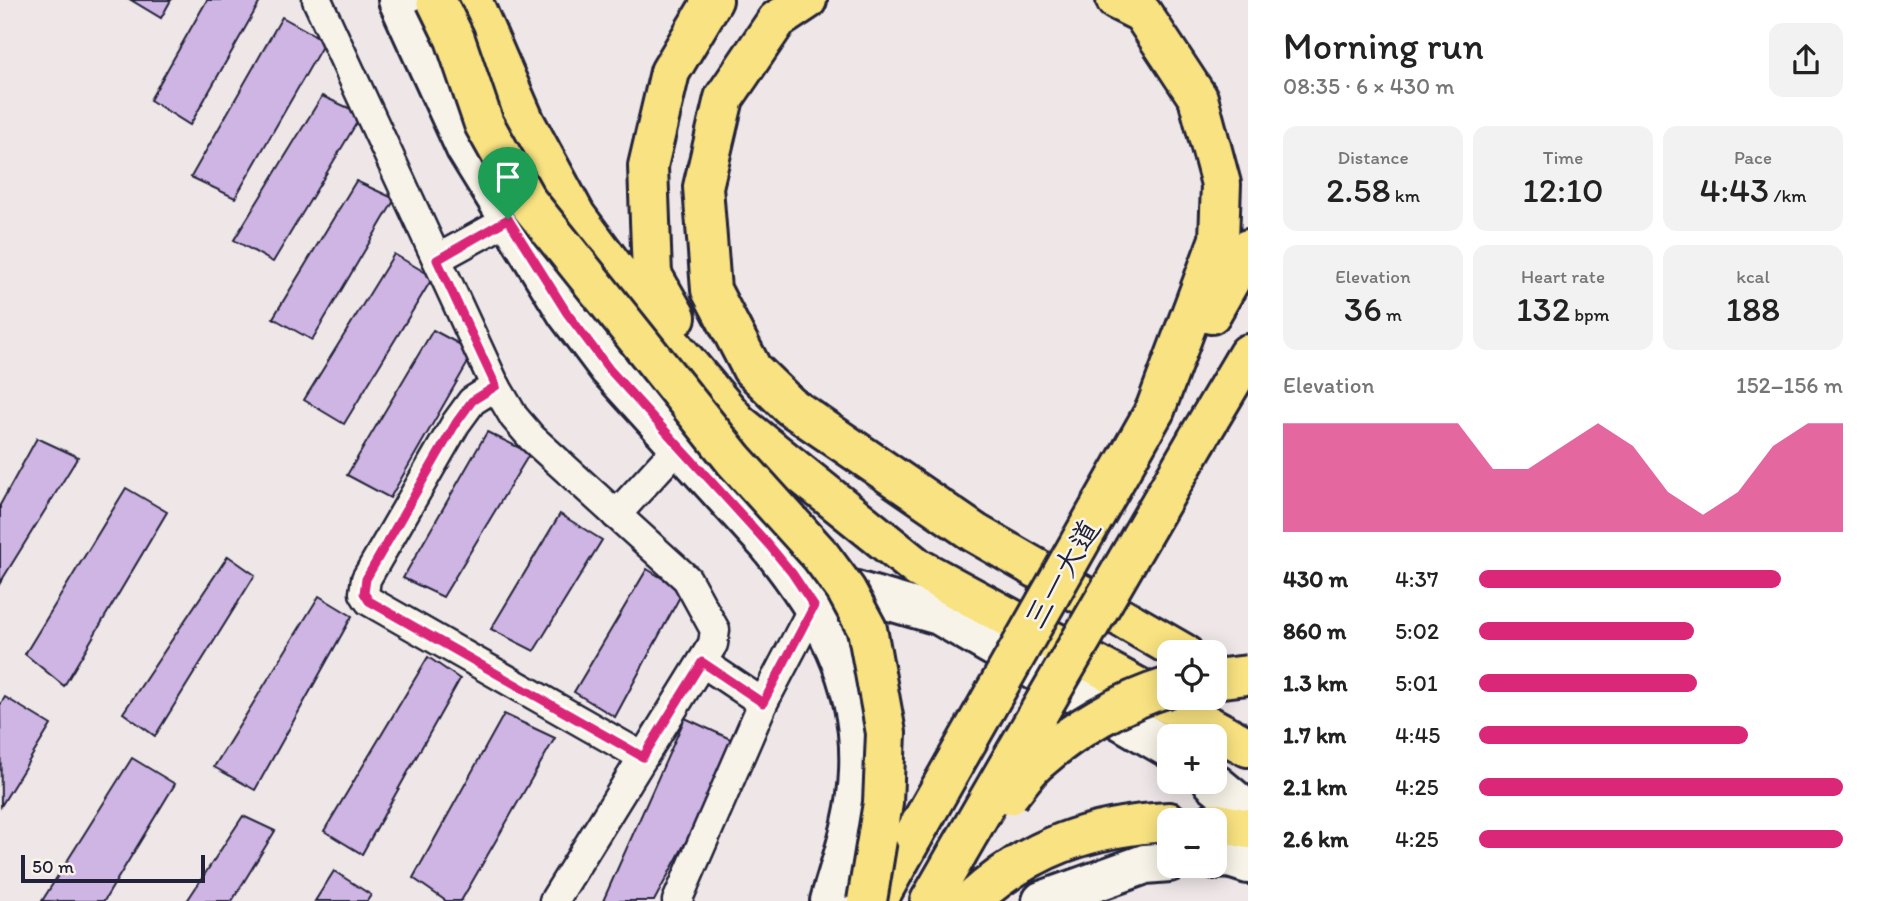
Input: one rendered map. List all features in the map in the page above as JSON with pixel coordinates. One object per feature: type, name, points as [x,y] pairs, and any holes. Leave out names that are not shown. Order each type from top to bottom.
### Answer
[{"type":"highway","points":[[472,0],[525,122],[576,216],[667,339],[738,423],[918,568],[1248,747]]},
{"type":"highway","points":[[713,0],[670,72],[648,166],[652,275],[738,423]]},
{"type":"highway","points":[[807,0],[777,20],[724,98],[703,187],[710,290],[752,369],[790,406],[975,533],[1160,640]]},
{"type":"highway","points":[[1116,0],[1142,13],[1198,98],[1221,184],[1219,239],[1155,410]]},
{"type":"highway","points":[[410,1],[455,39],[484,124],[527,201],[734,460],[820,555],[846,590],[867,629],[886,733],[883,803],[867,901]]},
{"type":"highway","name":"三一大道","points":[[877,901],[1248,249]]},
{"type":"highway","name":"三一大道","points":[[930,901],[1248,354]]},
{"type":"highway","points":[[1227,678],[1248,676]]},
{"type":"highway","points":[[1227,678],[1248,690]]},
{"type":"highway","points":[[957,854],[1037,762],[1082,728],[1118,707],[1157,692]]},
{"type":"highway","points":[[971,901],[993,881],[1045,848],[1092,832],[1157,823]]},
{"type":"highway","points":[[1227,824],[1248,829]]},
{"type":"street","points":[[317,0],[496,386],[514,417],[532,438],[687,579],[715,630],[713,644],[554,901]]},
{"type":"street","points":[[410,1],[466,149],[567,313],[609,369],[680,445],[792,573],[814,606],[844,665],[857,724],[860,772],[852,823],[830,901]]},
{"type":"street","points":[[437,260],[508,219]]},
{"type":"street","points":[[496,386],[472,401],[456,423],[366,579],[364,593],[369,601],[643,757]]},
{"type":"street","points":[[617,515],[680,445]]},
{"type":"street","points":[[792,573],[939,615],[1157,741]]},
{"type":"street","points":[[677,901],[763,703],[814,606]]},
{"type":"street","points":[[702,662],[763,703]]},
{"type":"street","points":[[1227,794],[1248,811]]},
{"type":"street","points":[[1227,858],[1248,864]]},
{"type":"street","points":[[1042,901],[1145,864],[1157,863]]},
{"type":"building","points":[[131,0],[171,0],[161,18]]},
{"type":"building","points":[[207,0],[261,0],[190,125],[150,100]]},
{"type":"building","points":[[282,17],[325,41],[235,198],[191,177]]},
{"type":"building","points":[[322,96],[362,114],[273,262],[234,240]]},
{"type":"building","points":[[356,181],[395,199],[312,340],[273,318]]},
{"type":"building","points":[[394,254],[433,277],[344,424],[304,400]]},
{"type":"building","points":[[433,330],[474,352],[390,498],[347,475]]},
{"type":"building","points":[[487,432],[530,453],[443,597],[403,578]]},
{"type":"building","points":[[37,438],[78,457],[0,583],[0,505]]},
{"type":"building","points":[[126,488],[167,512],[64,686],[25,654]]},
{"type":"building","points":[[560,514],[602,540],[534,651],[491,629]]},
{"type":"building","points":[[228,556],[255,575],[155,736],[123,713]]},
{"type":"building","points":[[647,569],[683,591],[615,717],[574,692]]},
{"type":"building","points":[[319,596],[352,616],[255,790],[214,767]]},
{"type":"building","points":[[428,657],[460,679],[362,854],[324,831]]},
{"type":"building","points":[[5,697],[51,725],[1,806],[0,705]]},
{"type":"building","points":[[504,714],[555,738],[461,901],[446,901],[413,878]]},
{"type":"building","points":[[685,718],[739,743],[654,901],[603,901]]},
{"type":"building","points":[[132,758],[175,784],[104,901],[42,901]]},
{"type":"building","points":[[243,816],[275,831],[232,901],[187,901]]},
{"type":"building","points":[[334,871],[371,895],[367,901],[315,901]]},
{"type":"route","points":[[508,219],[567,313],[609,369],[768,544],[814,606],[763,703],[702,662],[643,757],[369,601],[364,593],[366,579],[456,423],[472,401],[496,386],[437,260],[508,219]]}]
